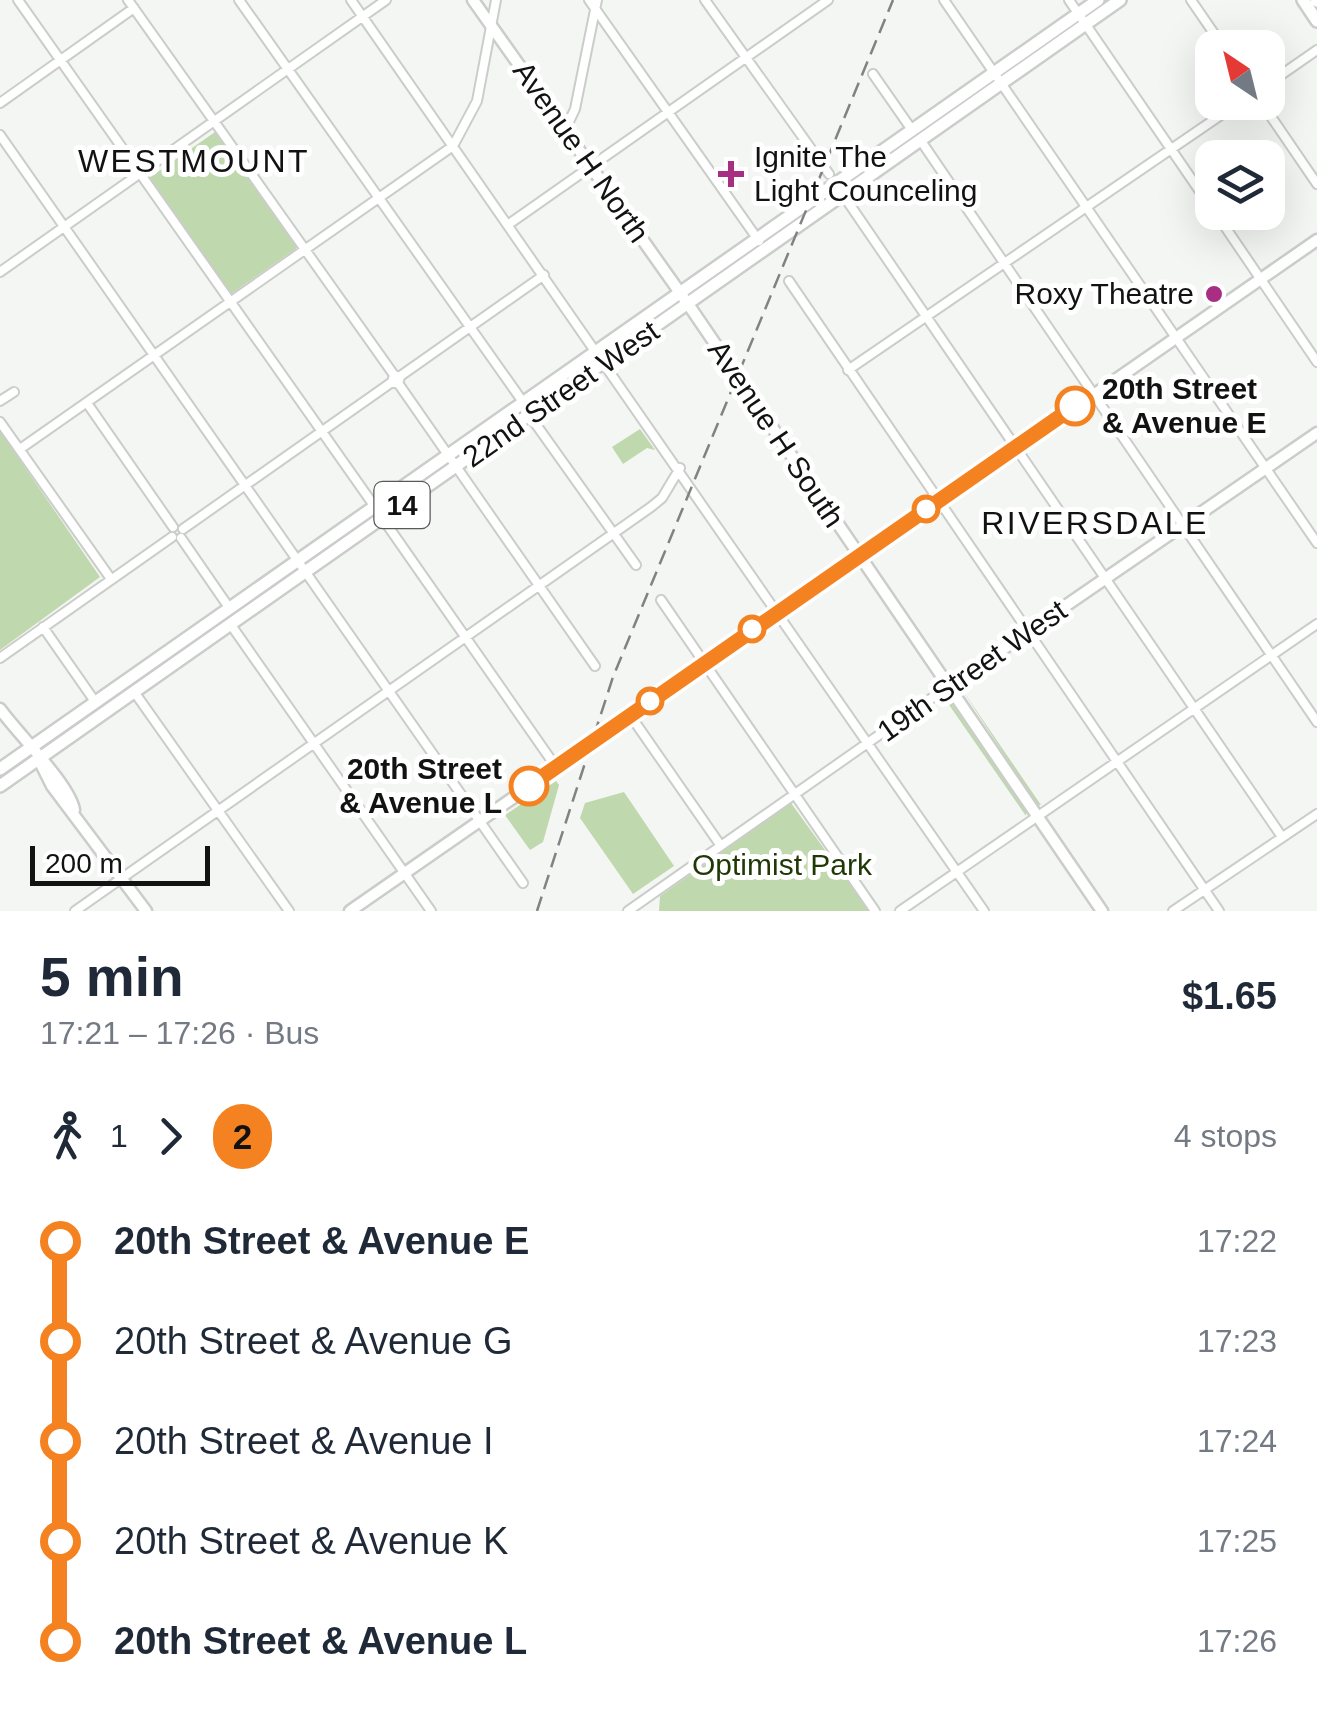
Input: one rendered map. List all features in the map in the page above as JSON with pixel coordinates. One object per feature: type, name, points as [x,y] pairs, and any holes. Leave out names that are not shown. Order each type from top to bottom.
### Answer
[{"type":"main road","name":"22nd Street West","points":[[1082,20],[1098,0]]},
{"type":"main road","name":"22nd Street West","points":[[0,786],[96,703],[298,558],[375,507],[530,416],[921,141],[999,78],[1082,20],[1120,0]]},
{"type":"main road","points":[[1303,0],[1317,21]]},
{"type":"main road","name":"22nd Street West","points":[[0,769],[34,755],[135,693],[383,519],[523,402],[833,181],[999,78]]},
{"type":"street","points":[[18,0],[375,507]]},
{"type":"street","points":[[239,0],[523,402]]},
{"type":"street","points":[[351,0],[680,468],[984,911]]},
{"type":"street","points":[[0,272],[386,0]]},
{"type":"street","name":"Avenue H North","points":[[473,0],[688,304]]},
{"type":"street","points":[[20,449],[453,146],[477,101],[496,0]]},
{"type":"street","points":[[589,0],[766,250]]},
{"type":"street","points":[[566,130],[575,108],[597,0]]},
{"type":"street","points":[[705,0],[844,196],[1282,837]]},
{"type":"street","points":[[944,0],[1317,543]]},
{"type":"street","points":[[1069,0],[1195,184]]},
{"type":"street","points":[[1192,0],[1212,30]]},
{"type":"street","points":[[509,224],[824,1]]},
{"type":"street","points":[[0,103],[131,4],[594,666]]},
{"type":"street","points":[[1285,72],[1317,50]]},
{"type":"street","points":[[873,74],[912,130]]},
{"type":"street","points":[[848,370],[1214,120]]},
{"type":"street","points":[[1274,120],[1317,184]]},
{"type":"street","points":[[0,135],[522,883]]},
{"type":"street","points":[[921,141],[1317,722]]},
{"type":"street","points":[[1227,230],[1317,362]]},
{"type":"street","points":[[350,911],[1317,240]]},
{"type":"street","points":[[0,658],[544,275]]},
{"type":"street","points":[[789,282],[1219,911]]},
{"type":"street","name":"Avenue H South","points":[[688,304],[1102,911]]},
{"type":"street","points":[[0,402],[14,392]]},
{"type":"street","points":[[86,403],[230,609]]},
{"type":"street","points":[[530,416],[636,565]]},
{"type":"street","points":[[0,422],[112,579]]},
{"type":"street","name":"19th Street West","points":[[628,911],[1317,433]]},
{"type":"street","points":[[75,911],[662,498],[680,468]]},
{"type":"street","points":[[383,519],[556,767]]},
{"type":"street","points":[[660,600],[874,911]]},
{"type":"street","points":[[900,911],[1317,624]]},
{"type":"street","points":[[231,625],[432,911]]},
{"type":"street","points":[[43,627],[96,703]]},
{"type":"street","points":[[135,693],[289,911]]},
{"type":"street","points":[[0,709],[146,911]]},
{"type":"street","points":[[630,715],[721,846]]},
{"type":"street","points":[[1174,911],[1317,814]]},
{"type":"street","points":[[648,897],[652,911]]},
{"type":"green space","points":[[215,132],[297,248],[231,294],[149,178]]},
{"type":"green space","points":[[640,429],[655,450],[647,448],[623,464],[612,447]]},
{"type":"green space","points":[[0,431],[100,577],[0,650]]},
{"type":"green space","points":[[961,688],[1041,805],[1037,805]]},
{"type":"green space","points":[[945,699],[1026,811],[1026,816]]},
{"type":"green space","points":[[556,781],[559,785],[543,842],[530,850],[505,815]]},
{"type":"green space","points":[[624,792],[674,866],[633,894],[580,818],[585,803]]},
{"type":"green space","name":"Optimist Park","points":[[791,803],[869,911],[659,911],[660,896]]},
{"type":"railway","points":[[537,911],[613,677],[893,0]]},
{"type":"bus line","name":"2","points":[[529,786],[1075,406]]},
{"type":"place","name":"Ignite The Light Counceling","points":[[731,174]]},
{"type":"place","name":"Roxy Theatre","points":[[1214,294]]},
{"type":"place","name":"20th Street & Avenue E","points":[[1075,406]]},
{"type":"place","name":"20th Street & Avenue L","points":[[529,786]]},
{"type":"district","name":"WESTMOUNT","points":[[194,161]]},
{"type":"district","name":"RIVERSDALE","points":[[1095,523]]}]
